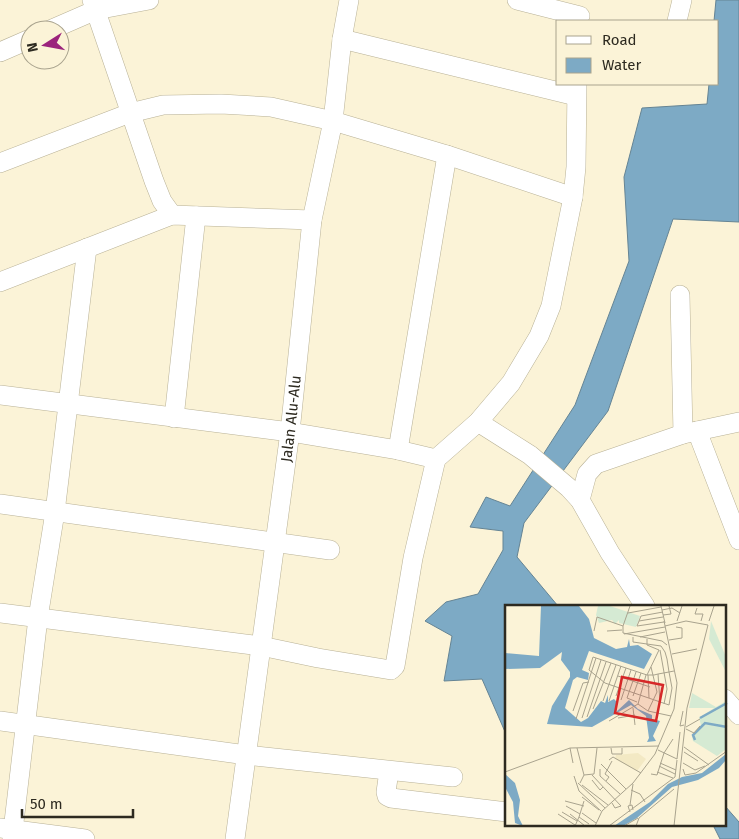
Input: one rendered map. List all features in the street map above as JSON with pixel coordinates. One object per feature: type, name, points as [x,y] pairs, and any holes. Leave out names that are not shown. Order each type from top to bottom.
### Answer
[{"type":"street","points":[[68,20],[94,5],[149,0]]},
{"type":"street","name":"Jalan Alu-Alu","points":[[235,839],[290,432],[312,220],[333,121],[342,39],[349,0]]},
{"type":"street","points":[[517,0],[580,12]]},
{"type":"street","points":[[678,20],[682,0]]},
{"type":"street","points":[[94,5],[162,201],[172,214]]},
{"type":"street","points":[[0,613],[261,646],[391,670],[395,666],[413,558],[436,459],[478,422],[511,383],[539,336],[552,306],[573,197],[576,167],[577,90],[342,39]]},
{"type":"street","points":[[0,52],[20,43]]},
{"type":"street","points":[[0,163],[130,112],[163,105],[221,104],[271,106],[333,121],[447,155],[573,197]]},
{"type":"street","points":[[398,450],[447,155]]},
{"type":"street","points":[[0,282],[172,214],[312,220]]},
{"type":"street","points":[[174,418],[196,216]]},
{"type":"street","points":[[85,839],[8,832],[26,725],[38,618],[55,512],[87,248]]},
{"type":"street","points":[[680,295],[690,433],[735,515],[739,540]]},
{"type":"street","points":[[0,396],[290,432],[398,450],[436,459]]},
{"type":"street","points":[[478,422],[530,455],[574,494],[643,605]]},
{"type":"street","points":[[574,494],[596,464],[690,433],[739,422]]},
{"type":"street","points":[[0,504],[330,550]]},
{"type":"street","points":[[0,721],[246,755],[453,777]]},
{"type":"street","points":[[389,771],[386,792],[387,796],[391,798],[505,812]]},
{"type":"water","points":[[716,0],[739,0],[739,222],[673,219],[608,411],[524,523],[517,557],[557,605],[505,605],[505,732],[482,679],[444,681],[452,636],[425,621],[446,602],[478,594],[503,550],[503,531],[470,527],[486,497],[510,506],[575,405],[629,261],[624,177],[642,108],[707,104],[709,85],[719,85],[719,20],[714,20]]},
{"type":"water","points":[[726,807],[739,822],[739,839],[720,839],[714,826],[726,826]]}]
